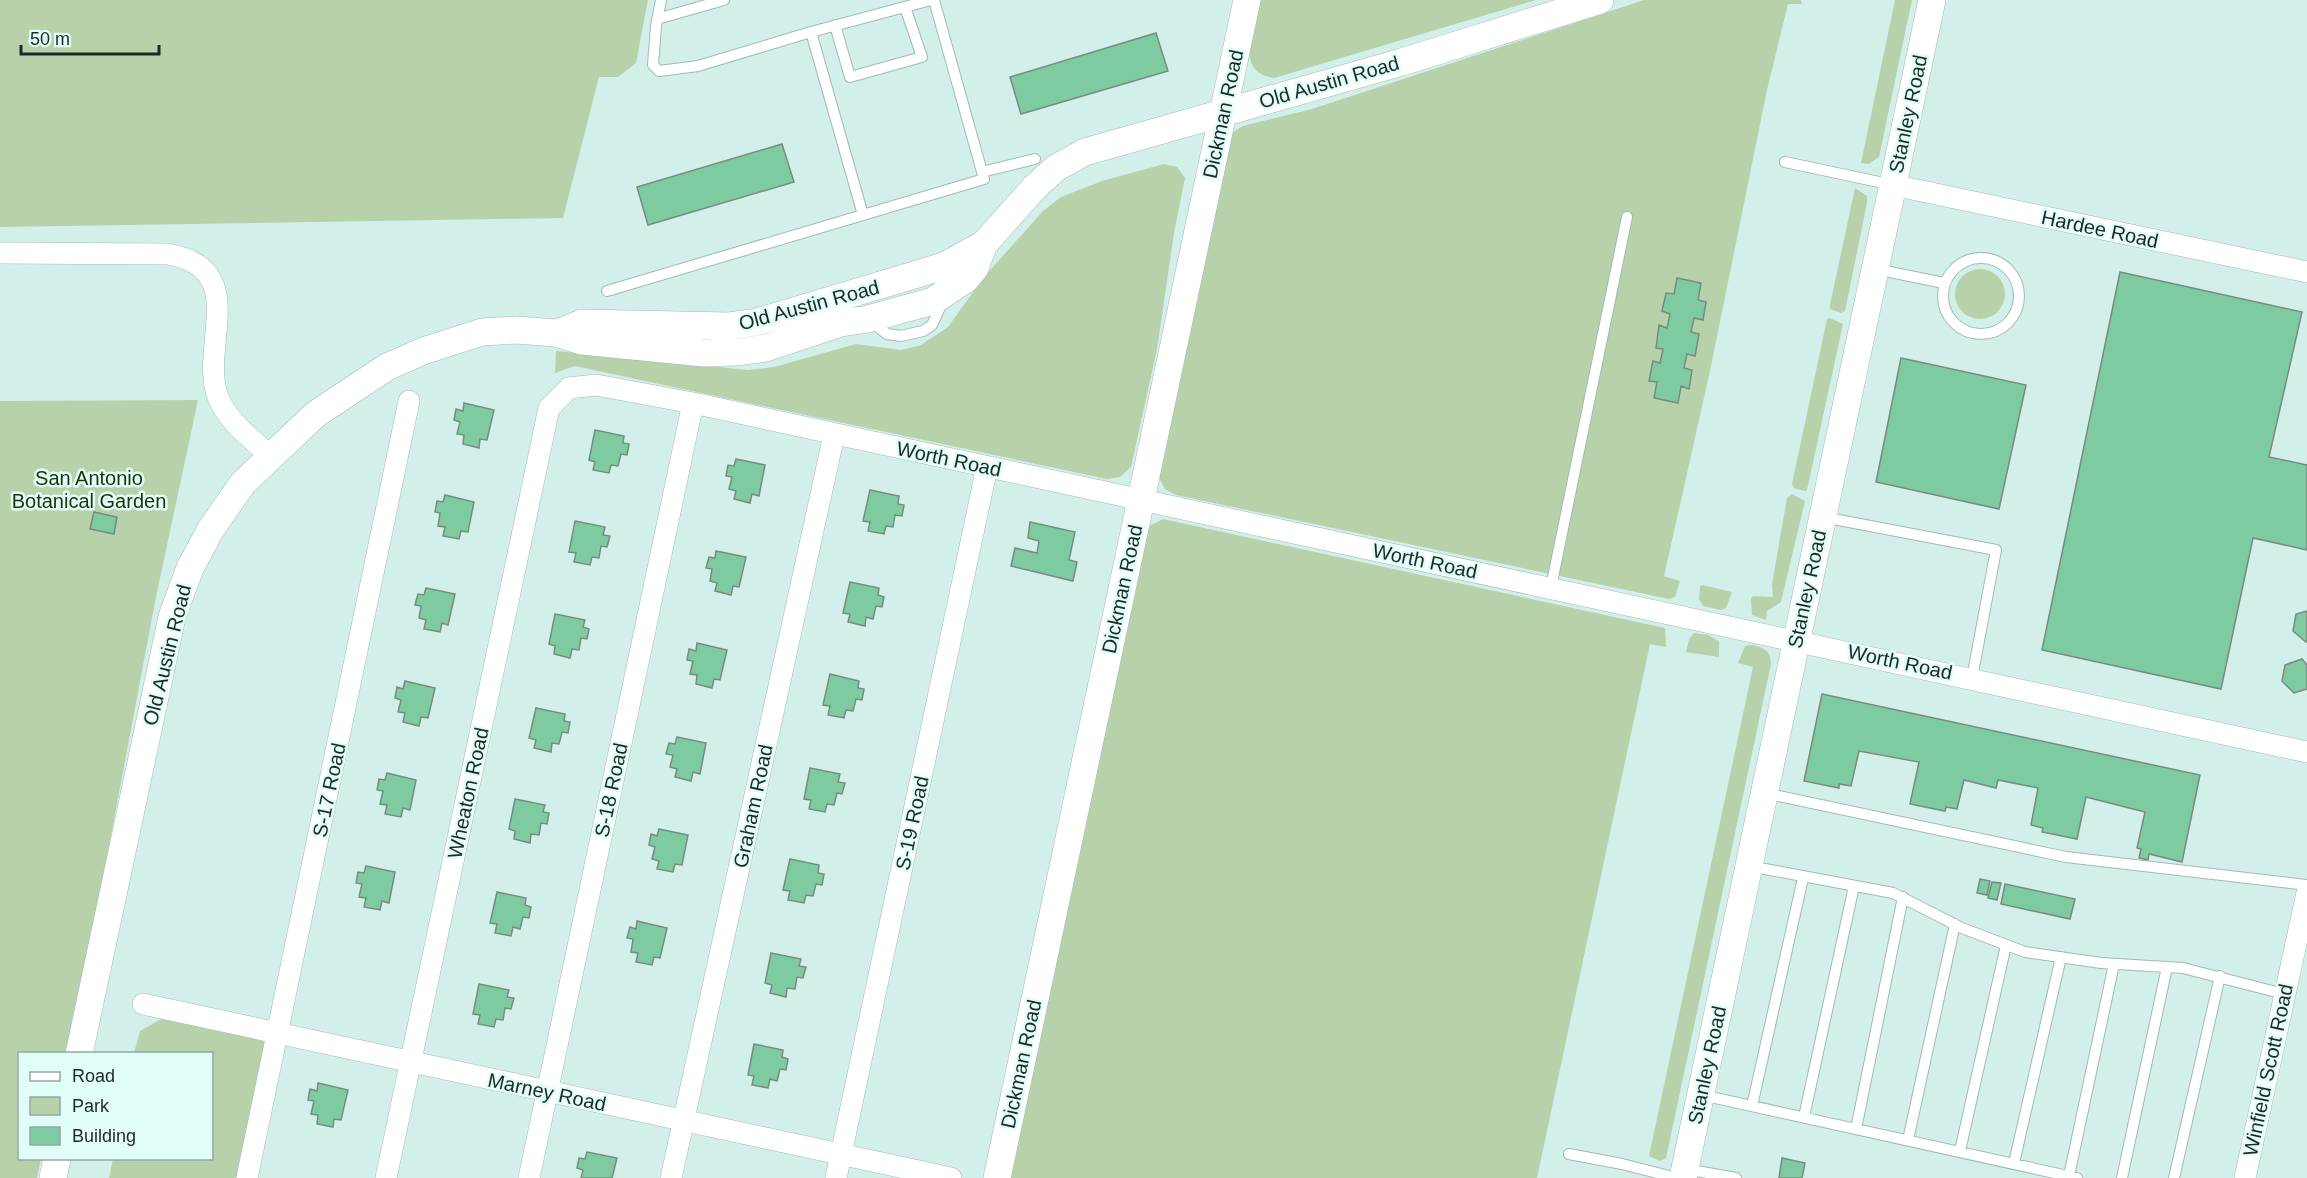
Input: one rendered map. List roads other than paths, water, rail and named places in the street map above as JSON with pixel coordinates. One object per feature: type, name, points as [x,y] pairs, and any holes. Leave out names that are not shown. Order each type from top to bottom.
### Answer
[{"type":"street","name":"Dickman Road","points":[[997,1178],[1247,0]]},
{"type":"street","name":"Old Austin Road","points":[[79,1052],[172,617],[190,568],[211,529],[243,483],[316,414],[387,367],[423,351],[482,333],[516,330],[556,333],[582,341],[704,353],[766,348],[841,323],[864,306],[984,244],[1035,187],[1056,168],[1085,152],[1402,62],[1600,0]]},
{"type":"street","name":"Stanley Road","points":[[1682,1175],[1702,1095],[1748,866],[1933,4]]},
{"type":"street","name":"Hardee Road","points":[[1893,185],[2307,272]]},
{"type":"street","name":"Old Austin Road","points":[[556,333],[582,323],[728,326],[864,306],[933,300],[966,279],[975,268],[984,244]]},
{"type":"street","points":[[0,254],[168,254],[185,257],[198,264],[209,276],[215,288],[219,310],[215,368],[218,398],[232,420],[270,456]]},
{"type":"street","name":"Worth Road","points":[[549,408],[569,388],[596,385],[693,403],[1140,501],[1797,639],[2307,752]]},
{"type":"street","name":"S-17 Road","points":[[247,1178],[409,401]]},
{"type":"street","name":"S-18 Road","points":[[529,1178],[693,403]]},
{"type":"street","name":"Wheaton Road","points":[[386,1178],[549,408]]},
{"type":"street","name":"Graham Road","points":[[671,1178],[834,435]]},
{"type":"street","name":"S-19 Road","points":[[836,1178],[987,467]]},
{"type":"street","name":"Winfield Scott Road","points":[[2245,1178],[2283,994],[2307,893]]},
{"type":"street","name":"Marney Road","points":[[142,1004],[951,1178]]},
{"type":"street","points":[[53,1178],[57,1160]]},
{"type":"lane","points":[[607,291],[984,179],[933,0],[811,32],[698,66],[659,70],[653,65],[653,54],[661,0]]},
{"type":"lane","points":[[657,19],[724,0]]},
{"type":"lane","points":[[835,26],[850,77],[922,57],[904,7]]},
{"type":"lane","points":[[811,32],[863,215]]},
{"type":"lane","points":[[982,172],[1035,159]]},
{"type":"lane","points":[[1785,162],[1893,185]]},
{"type":"lane","points":[[1551,587],[1626,217]]},
{"type":"lane","points":[[1970,259],[1994,260],[2004,266],[2015,280],[2019,297],[2016,309],[2010,320],[2000,329],[1987,333],[1974,333],[1962,328],[1948,315],[1942,296],[1944,283],[1959,264],[1970,259]]},
{"type":"lane","points":[[1875,269],[1944,283]]},
{"type":"lane","points":[[1823,517],[1996,550],[1972,678]]},
{"type":"lane","points":[[1764,793],[2066,857],[2307,885]]},
{"type":"lane","points":[[1748,866],[1904,897],[1955,924],[2025,952],[2114,964],[2166,967],[2220,976],[2283,994]]},
{"type":"lane","points":[[1752,1106],[1803,878]]},
{"type":"lane","points":[[1804,1117],[1854,886]]},
{"type":"lane","points":[[1856,1129],[1904,897]]},
{"type":"lane","points":[[1908,1140],[1955,924]]},
{"type":"lane","points":[[1960,1151],[2006,945]]},
{"type":"lane","points":[[2014,1163],[2061,957]]},
{"type":"lane","points":[[1702,1095],[2073,1177],[2114,964]]},
{"type":"lane","points":[[2122,1178],[2166,967]]},
{"type":"lane","points":[[2174,1178],[2220,976]]},
{"type":"lane","points":[[1569,1154],[1682,1175],[1736,1178]]},
{"type":"park label","name":"San Antonio Botanical Garden","points":[[89,490]]}]
